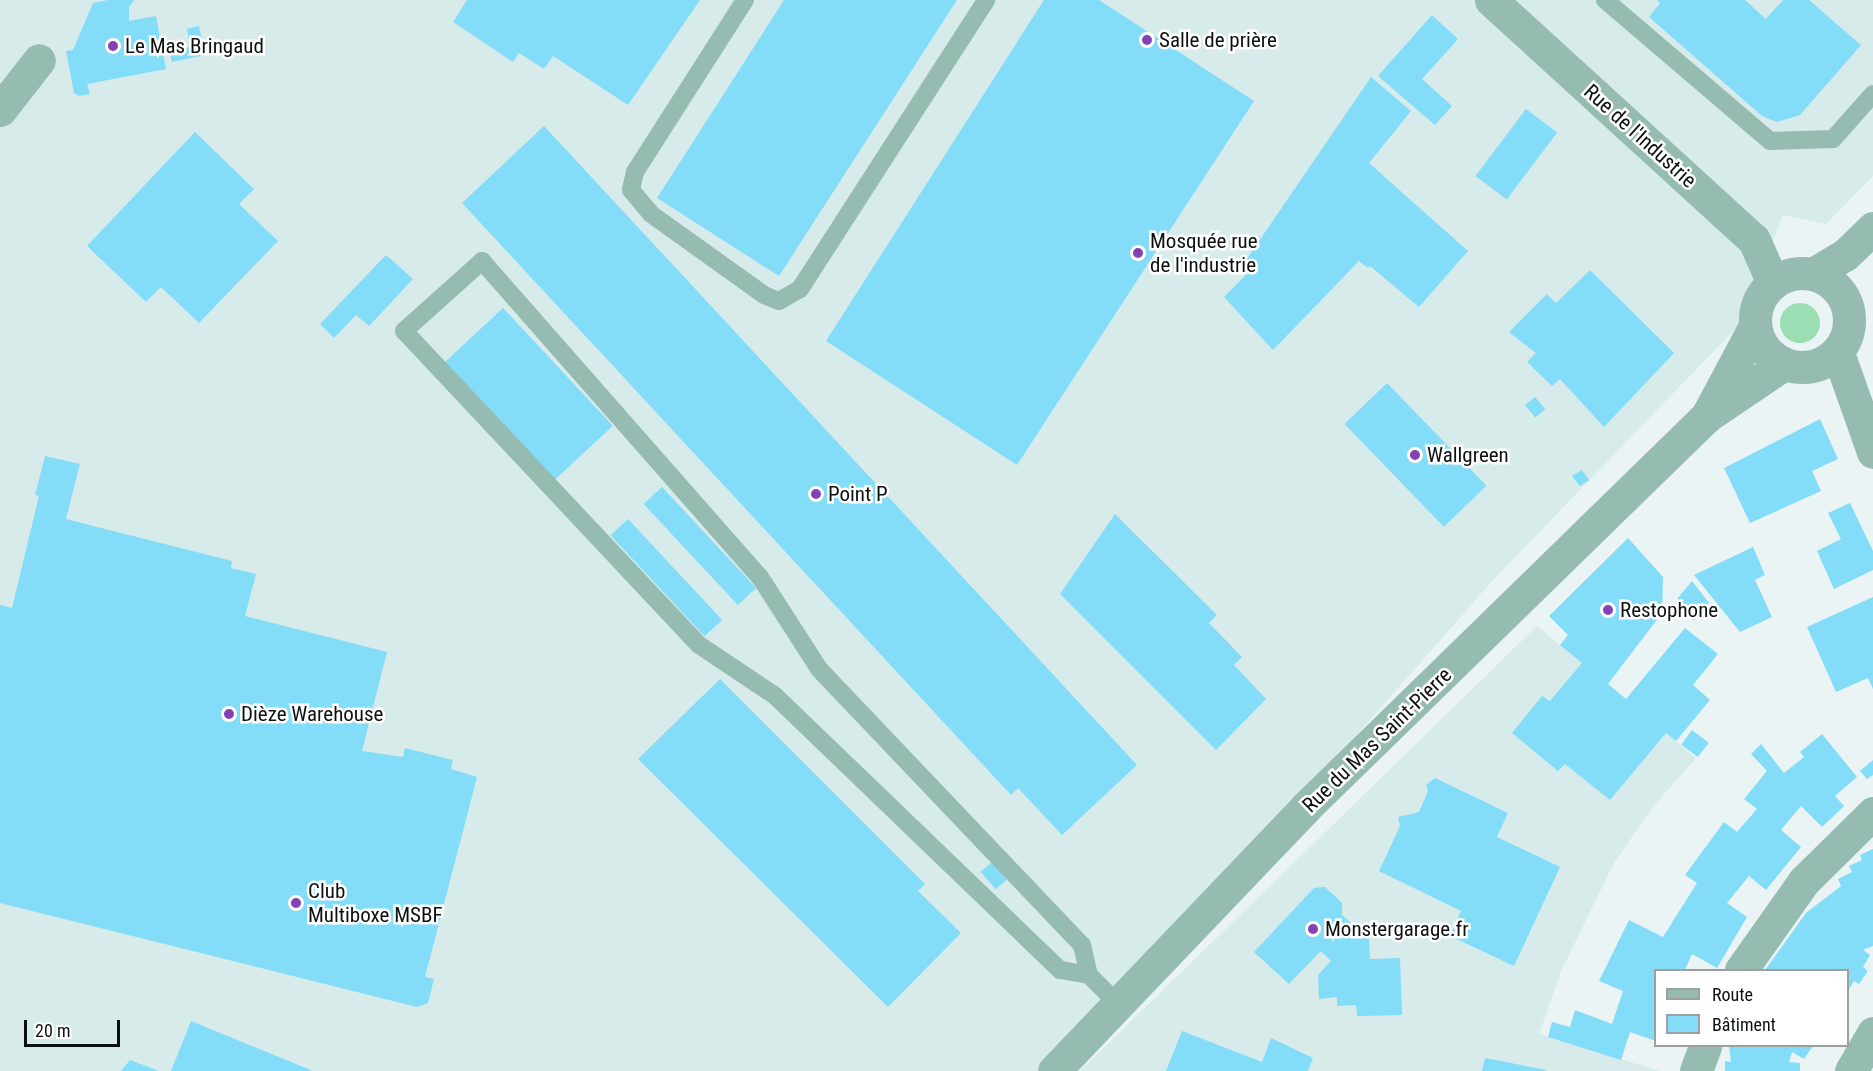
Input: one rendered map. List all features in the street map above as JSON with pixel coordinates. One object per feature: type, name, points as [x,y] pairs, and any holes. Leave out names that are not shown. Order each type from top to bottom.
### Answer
[{"type":"street","name":"Rue de l'Industrie","points":[[1491,0],[1754,240],[1773,283]]},
{"type":"street","points":[[0,110],[39,60]]},
{"type":"street","points":[[1813,274],[1845,255],[1873,228]]},
{"type":"street","points":[[1844,297],[1873,238]]},
{"type":"street","points":[[1813,274],[1831,282],[1844,297],[1850,326],[1827,360],[1784,364],[1764,349],[1755,326],[1762,295],[1773,283],[1787,275],[1813,274]]},
{"type":"street","name":"Rue du Mas Saint-Pierre","points":[[1707,416],[1755,326]]},
{"type":"street","points":[[1827,360],[1873,452]]},
{"type":"street","name":"Rue du Mas Saint-Pierre","points":[[1054,1071],[1116,1002],[1305,808],[1707,416],[1784,364]]},
{"type":"street","points":[[1742,969],[1804,881],[1873,813]]},
{"type":"street","points":[[1851,1071],[1873,1033]]},
{"type":"street","points":[[1696,1071],[1705,1047]]},
{"type":"lane","points":[[745,0],[635,172],[632,190],[651,214],[764,295],[779,302],[800,289],[986,0]]},
{"type":"lane","points":[[1605,0],[1770,141],[1833,139],[1873,94]]},
{"type":"lane","points":[[1089,975],[1060,970],[774,695],[699,645],[404,331],[482,261],[760,577],[819,669],[1082,945],[1089,975],[1116,1002]]},
{"type":"shaded area","points":[[0,0],[1873,0],[1873,176],[1826,224],[1783,215],[1743,321],[1493,580],[1061,1071],[0,1071]]},
{"type":"shaded area","points":[[1537,626],[1696,758],[1652,808],[1614,863],[1562,969],[1539,1034],[1660,1071],[1080,1071]]},
{"type":"green space","points":[[1800,303],[1814,309],[1820,323],[1814,337],[1800,343],[1786,337],[1780,323],[1786,309]]},
{"type":"building","points":[[108,0],[134,0],[129,7],[129,21],[156,16],[166,69],[87,84],[90,94],[79,96],[74,93],[66,51],[73,50],[93,3]]},
{"type":"building","points":[[467,0],[700,0],[628,105],[553,56],[544,69],[519,53],[513,62],[453,22]]},
{"type":"building","points":[[784,0],[957,0],[779,276],[657,198]]},
{"type":"building","points":[[1044,0],[1099,0],[1254,101],[1017,465],[826,341]]},
{"type":"building","points":[[1657,0],[1745,0],[1766,19],[1783,0],[1809,0],[1861,45],[1800,115],[1777,122],[1762,116],[1649,17],[1660,3]]},
{"type":"building","points":[[1432,15],[1458,39],[1422,79],[1452,106],[1435,125],[1378,76]]},
{"type":"building","points":[[199,26],[205,55],[172,62],[169,51],[190,47],[187,29]]},
{"type":"building","points":[[1371,77],[1411,111],[1369,163],[1468,251],[1419,307],[1370,266],[1368,268],[1359,261],[1273,350],[1224,297],[1245,276],[1240,269]]},
{"type":"building","points":[[1526,109],[1557,132],[1507,200],[1475,176]]},
{"type":"building","name":"Point P","points":[[544,126],[1137,765],[1062,835],[1018,788],[1011,795],[462,203]]},
{"type":"building","points":[[195,132],[254,189],[239,204],[278,241],[199,323],[161,287],[146,302],[87,246]]},
{"type":"building","points":[[386,255],[413,279],[369,326],[356,315],[334,338],[320,324]]},
{"type":"building","points":[[1590,270],[1674,353],[1604,427],[1560,379],[1552,386],[1527,362],[1536,353],[1509,332],[1547,294],[1556,303]]},
{"type":"building","points":[[503,308],[613,426],[554,480],[444,363]]},
{"type":"building","name":"Wallgreen","points":[[1387,383],[1486,486],[1444,527],[1345,424]]},
{"type":"building","points":[[1535,397],[1545,409],[1535,418],[1525,405]]},
{"type":"building","points":[[1820,419],[1838,459],[1812,471],[1821,491],[1750,523],[1724,468]]},
{"type":"building","points":[[45,456],[80,464],[66,519],[232,561],[231,568],[256,574],[245,616],[387,652],[362,751],[403,757],[405,748],[453,760],[451,769],[477,777],[425,977],[434,979],[428,1003],[417,1007],[0,903],[0,605],[12,608],[39,496],[35,495]]},
{"type":"building","points":[[1582,470],[1589,480],[1580,486],[1572,476]]},
{"type":"building","points":[[662,487],[756,588],[738,605],[644,504]]},
{"type":"building","points":[[1850,503],[1873,551],[1873,570],[1834,589],[1817,551],[1841,539],[1828,513]]},
{"type":"building","points":[[1115,514],[1217,615],[1209,623],[1242,657],[1234,665],[1266,699],[1216,750],[1060,594]]},
{"type":"building","points":[[628,519],[722,620],[705,636],[610,535]]},
{"type":"building","points":[[1628,538],[1663,577],[1662,613],[1608,684],[1626,699],[1685,628],[1718,654],[1693,685],[1710,700],[1676,741],[1666,733],[1610,800],[1565,764],[1558,771],[1512,733],[1542,696],[1550,701],[1582,663],[1560,645],[1568,635],[1549,616]]},
{"type":"building","points":[[1753,547],[1765,575],[1755,580],[1772,617],[1740,632],[1694,575]]},
{"type":"building","points":[[1692,581],[1709,603],[1694,621],[1677,599]]},
{"type":"building","points":[[1873,597],[1873,689],[1868,678],[1836,692],[1807,627]]},
{"type":"building","points":[[720,679],[925,884],[918,891],[961,933],[888,1007],[638,759]]},
{"type":"building","points":[[1692,730],[1709,743],[1698,757],[1681,744]]},
{"type":"building","points":[[1822,734],[1857,777],[1835,796],[1844,806],[1822,827],[1801,806],[1781,830],[1801,847],[1766,890],[1749,876],[1727,903],[1747,917],[1717,968],[1692,954],[1685,969],[1654,969],[1654,1040],[1630,1032],[1621,1060],[1548,1037],[1552,1022],[1570,1027],[1575,1010],[1612,1024],[1623,991],[1599,981],[1629,920],[1663,937],[1697,883],[1685,875],[1724,822],[1737,832],[1757,809],[1744,799],[1767,771],[1751,754],[1761,744],[1784,773],[1804,757],[1800,752]]},
{"type":"building","points":[[1873,760],[1873,775],[1867,779],[1860,771]]},
{"type":"building","points":[[1435,778],[1508,813],[1497,837],[1560,867],[1514,966],[1450,936],[1461,911],[1379,871],[1400,826],[1398,817],[1419,812],[1428,791],[1426,785]]},
{"type":"building","points":[[1873,849],[1873,946],[1863,950],[1870,955],[1863,967],[1868,971],[1859,984],[1854,981],[1849,989],[1849,969],[1766,969],[1806,913],[1841,886],[1838,879],[1852,872],[1849,866],[1862,860],[1860,855]]},
{"type":"building","points":[[992,862],[1007,879],[996,889],[981,872]]},
{"type":"building","points":[[1325,887],[1342,903],[1342,915],[1369,939],[1370,959],[1400,958],[1402,1015],[1357,1016],[1356,1005],[1337,1006],[1337,997],[1319,999],[1318,975],[1331,961],[1321,951],[1289,984],[1254,952],[1314,888]]},
{"type":"building","points":[[191,1021],[313,1071],[171,1071]]},
{"type":"building","points":[[1182,1031],[1262,1062],[1271,1038],[1313,1058],[1308,1071],[1166,1071]]},
{"type":"building","points":[[1729,1047],[1812,1047],[1804,1059],[1792,1052],[1789,1062],[1800,1063],[1800,1071],[1725,1071],[1725,1061],[1731,1062]]},
{"type":"building","points":[[1485,1058],[1546,1070],[1546,1071],[1482,1071]]},
{"type":"building","points":[[130,1060],[159,1071],[121,1071]]},
{"type":"place","name":"Salle de prière","points":[[1147,40]]},
{"type":"place","name":"Le Mas Bringaud","points":[[113,46]]},
{"type":"place","name":"Mosquée rue de l'industrie","points":[[1138,253]]},
{"type":"place","name":"Wallgreen","points":[[1415,455]]},
{"type":"place","name":"Point P","points":[[816,494]]},
{"type":"place","name":"Restophone","points":[[1608,610]]},
{"type":"place","name":"Dièze Warehouse","points":[[229,714]]},
{"type":"place","name":"Club Multiboxe MSBF","points":[[296,903]]},
{"type":"place","name":"Monstergarage.fr","points":[[1313,929]]}]
